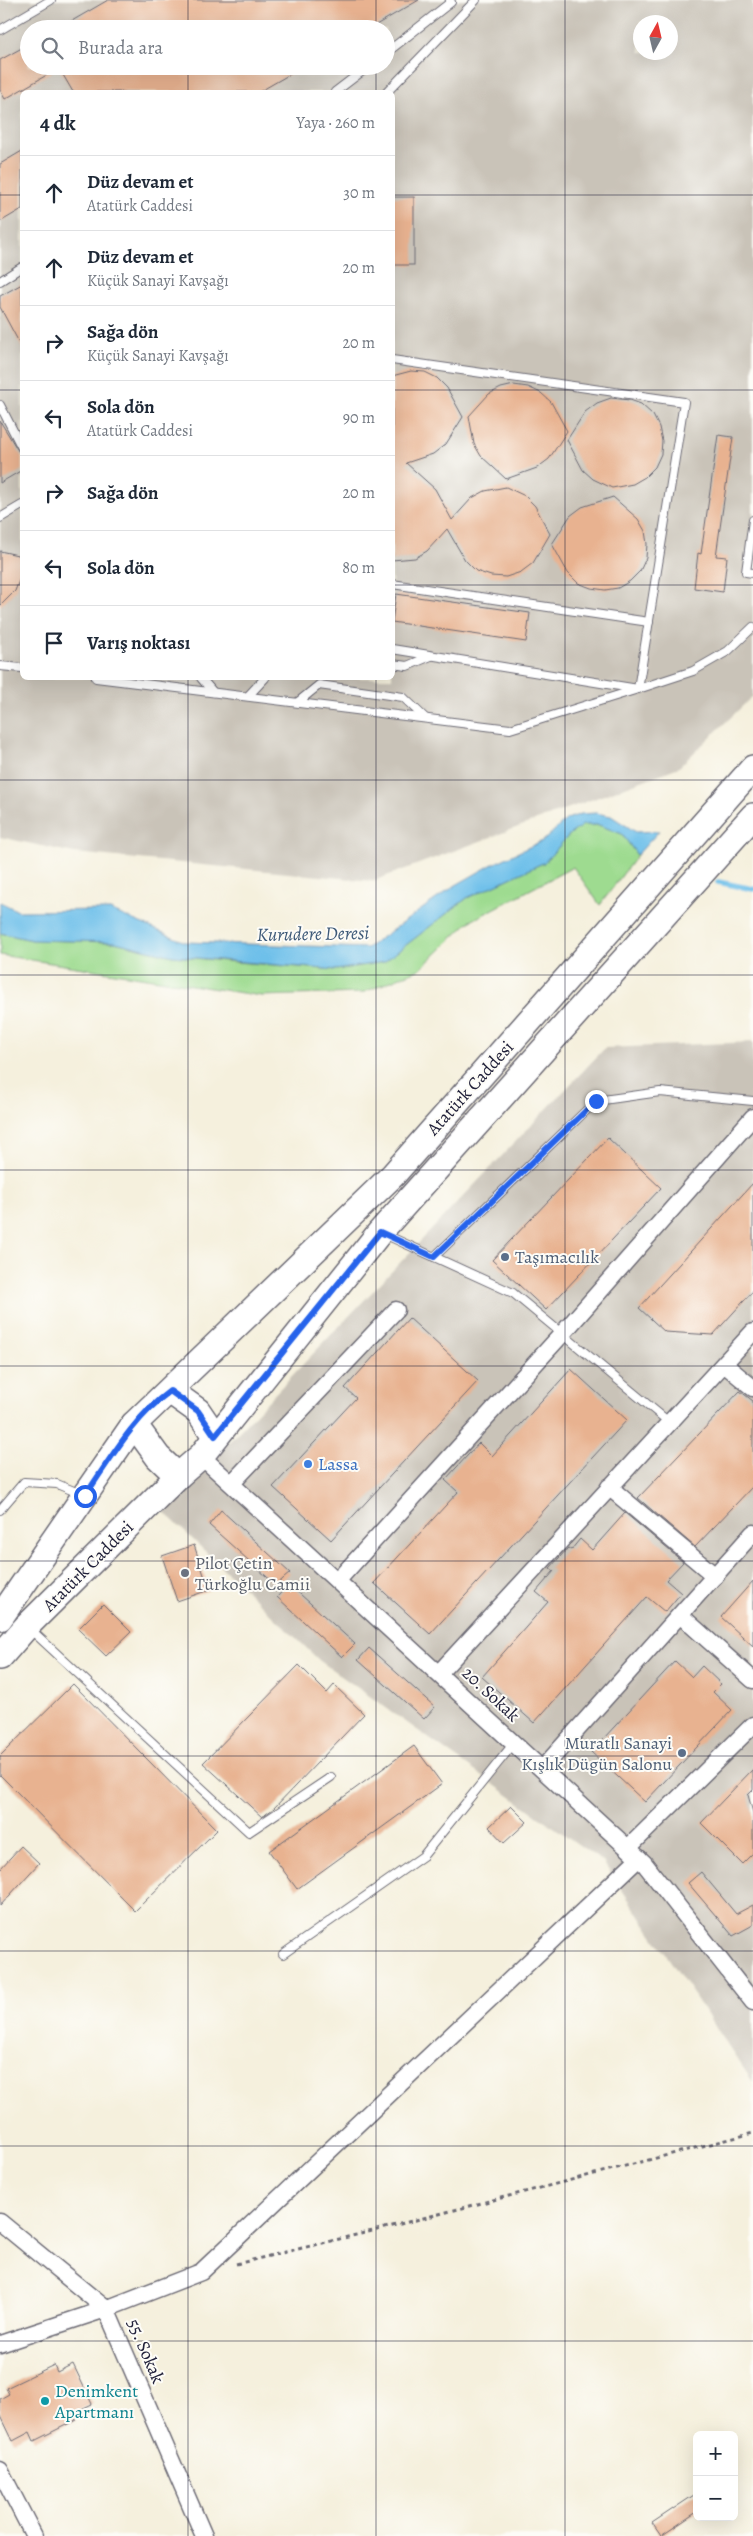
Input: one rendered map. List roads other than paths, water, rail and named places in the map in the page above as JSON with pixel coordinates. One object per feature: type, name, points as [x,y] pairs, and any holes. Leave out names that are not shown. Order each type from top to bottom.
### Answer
[{"type":"main road","name":"Atatürk Caddesi","points":[[1,1612],[85,1496],[134,1424],[393,1175],[753,768]]},
{"type":"main road","name":"Atatürk Caddesi","points":[[0,1657],[28,1626],[208,1446],[380,1232],[753,816]]},
{"type":"main road","points":[[170,1391],[198,1411],[208,1446]]},
{"type":"main road","points":[[134,1424],[158,1458],[178,1476]]},
{"type":"street","points":[[338,1580],[563,1334],[753,1117]]},
{"type":"street","points":[[232,1483],[396,1310]]},
{"type":"street","points":[[439,1673],[753,1332]]},
{"type":"street","points":[[724,1364],[753,1388]]},
{"type":"street","name":"20. Sokak","points":[[208,1446],[232,1483],[634,1853],[753,2002]]},
{"type":"street","points":[[609,1487],[715,1576]]},
{"type":"street","points":[[542,1769],[753,1533]]},
{"type":"street","points":[[680,1615],[753,1680]]},
{"type":"street","points":[[0,2344],[106,2309],[201,2272],[634,1853],[753,1725]]},
{"type":"street","name":"55. Sokak","points":[[0,2222],[106,2309],[204,2536]]},
{"type":"street","points":[[2,2480],[34,2536]]},
{"type":"lane","points":[[0,30],[51,0]]},
{"type":"lane","points":[[395,46],[451,2],[450,0]]},
{"type":"lane","points":[[388,90],[476,0]]},
{"type":"lane","points":[[338,90],[357,75]]},
{"type":"lane","points":[[0,281],[20,268]]},
{"type":"lane","points":[[395,360],[684,402],[638,689]]},
{"type":"lane","points":[[0,406],[20,444]]},
{"type":"lane","points":[[0,518],[20,506]]},
{"type":"lane","points":[[753,520],[746,572],[753,573]]},
{"type":"lane","points":[[395,584],[649,622]]},
{"type":"lane","points":[[113,680],[510,729],[694,671],[728,651],[753,627]]},
{"type":"lane","points":[[395,650],[638,689]]},
{"type":"lane","points":[[395,664],[407,666],[431,656]]},
{"type":"lane","points":[[0,666],[20,668]]},
{"type":"lane","points":[[203,680],[213,692]]},
{"type":"lane","points":[[248,696],[262,680]]},
{"type":"lane","points":[[298,702],[320,685],[403,697],[425,718]]},
{"type":"lane","points":[[434,1257],[596,1101],[660,1092],[753,1101]]},
{"type":"lane","points":[[380,1232],[513,1293],[671,1423]]},
{"type":"lane","points":[[0,1510],[24,1482],[56,1484],[85,1496]]},
{"type":"lane","points":[[28,1626],[249,1832],[331,1777]]},
{"type":"lane","points":[[283,1954],[423,1856],[514,1743]]},
{"type":"water","points":[[596,813],[611,816],[636,832],[659,831],[637,855],[622,834],[599,825],[583,825],[569,835],[545,862],[467,898],[384,962],[336,970],[173,956],[115,942],[32,940],[0,933],[0,902],[18,911],[110,910],[185,942],[367,948],[456,885],[491,865],[544,840],[567,819],[581,814]]},
{"type":"waterway","name":"Kurudere Deresi","points":[[718,882],[753,889]]},
{"type":"place","name":"Taşımacılık","points":[[505,1257]]},
{"type":"place","name":"Lassa","points":[[308,1464]]},
{"type":"place","name":"Pilot Çetin Türkoğlu Camii","points":[[185,1573]]},
{"type":"place","name":"Muratlı Sanayi Kışlık Dügün Salonu","points":[[682,1753]]},
{"type":"place","name":"Denimkent Apartmanı","points":[[45,2401]]}]
